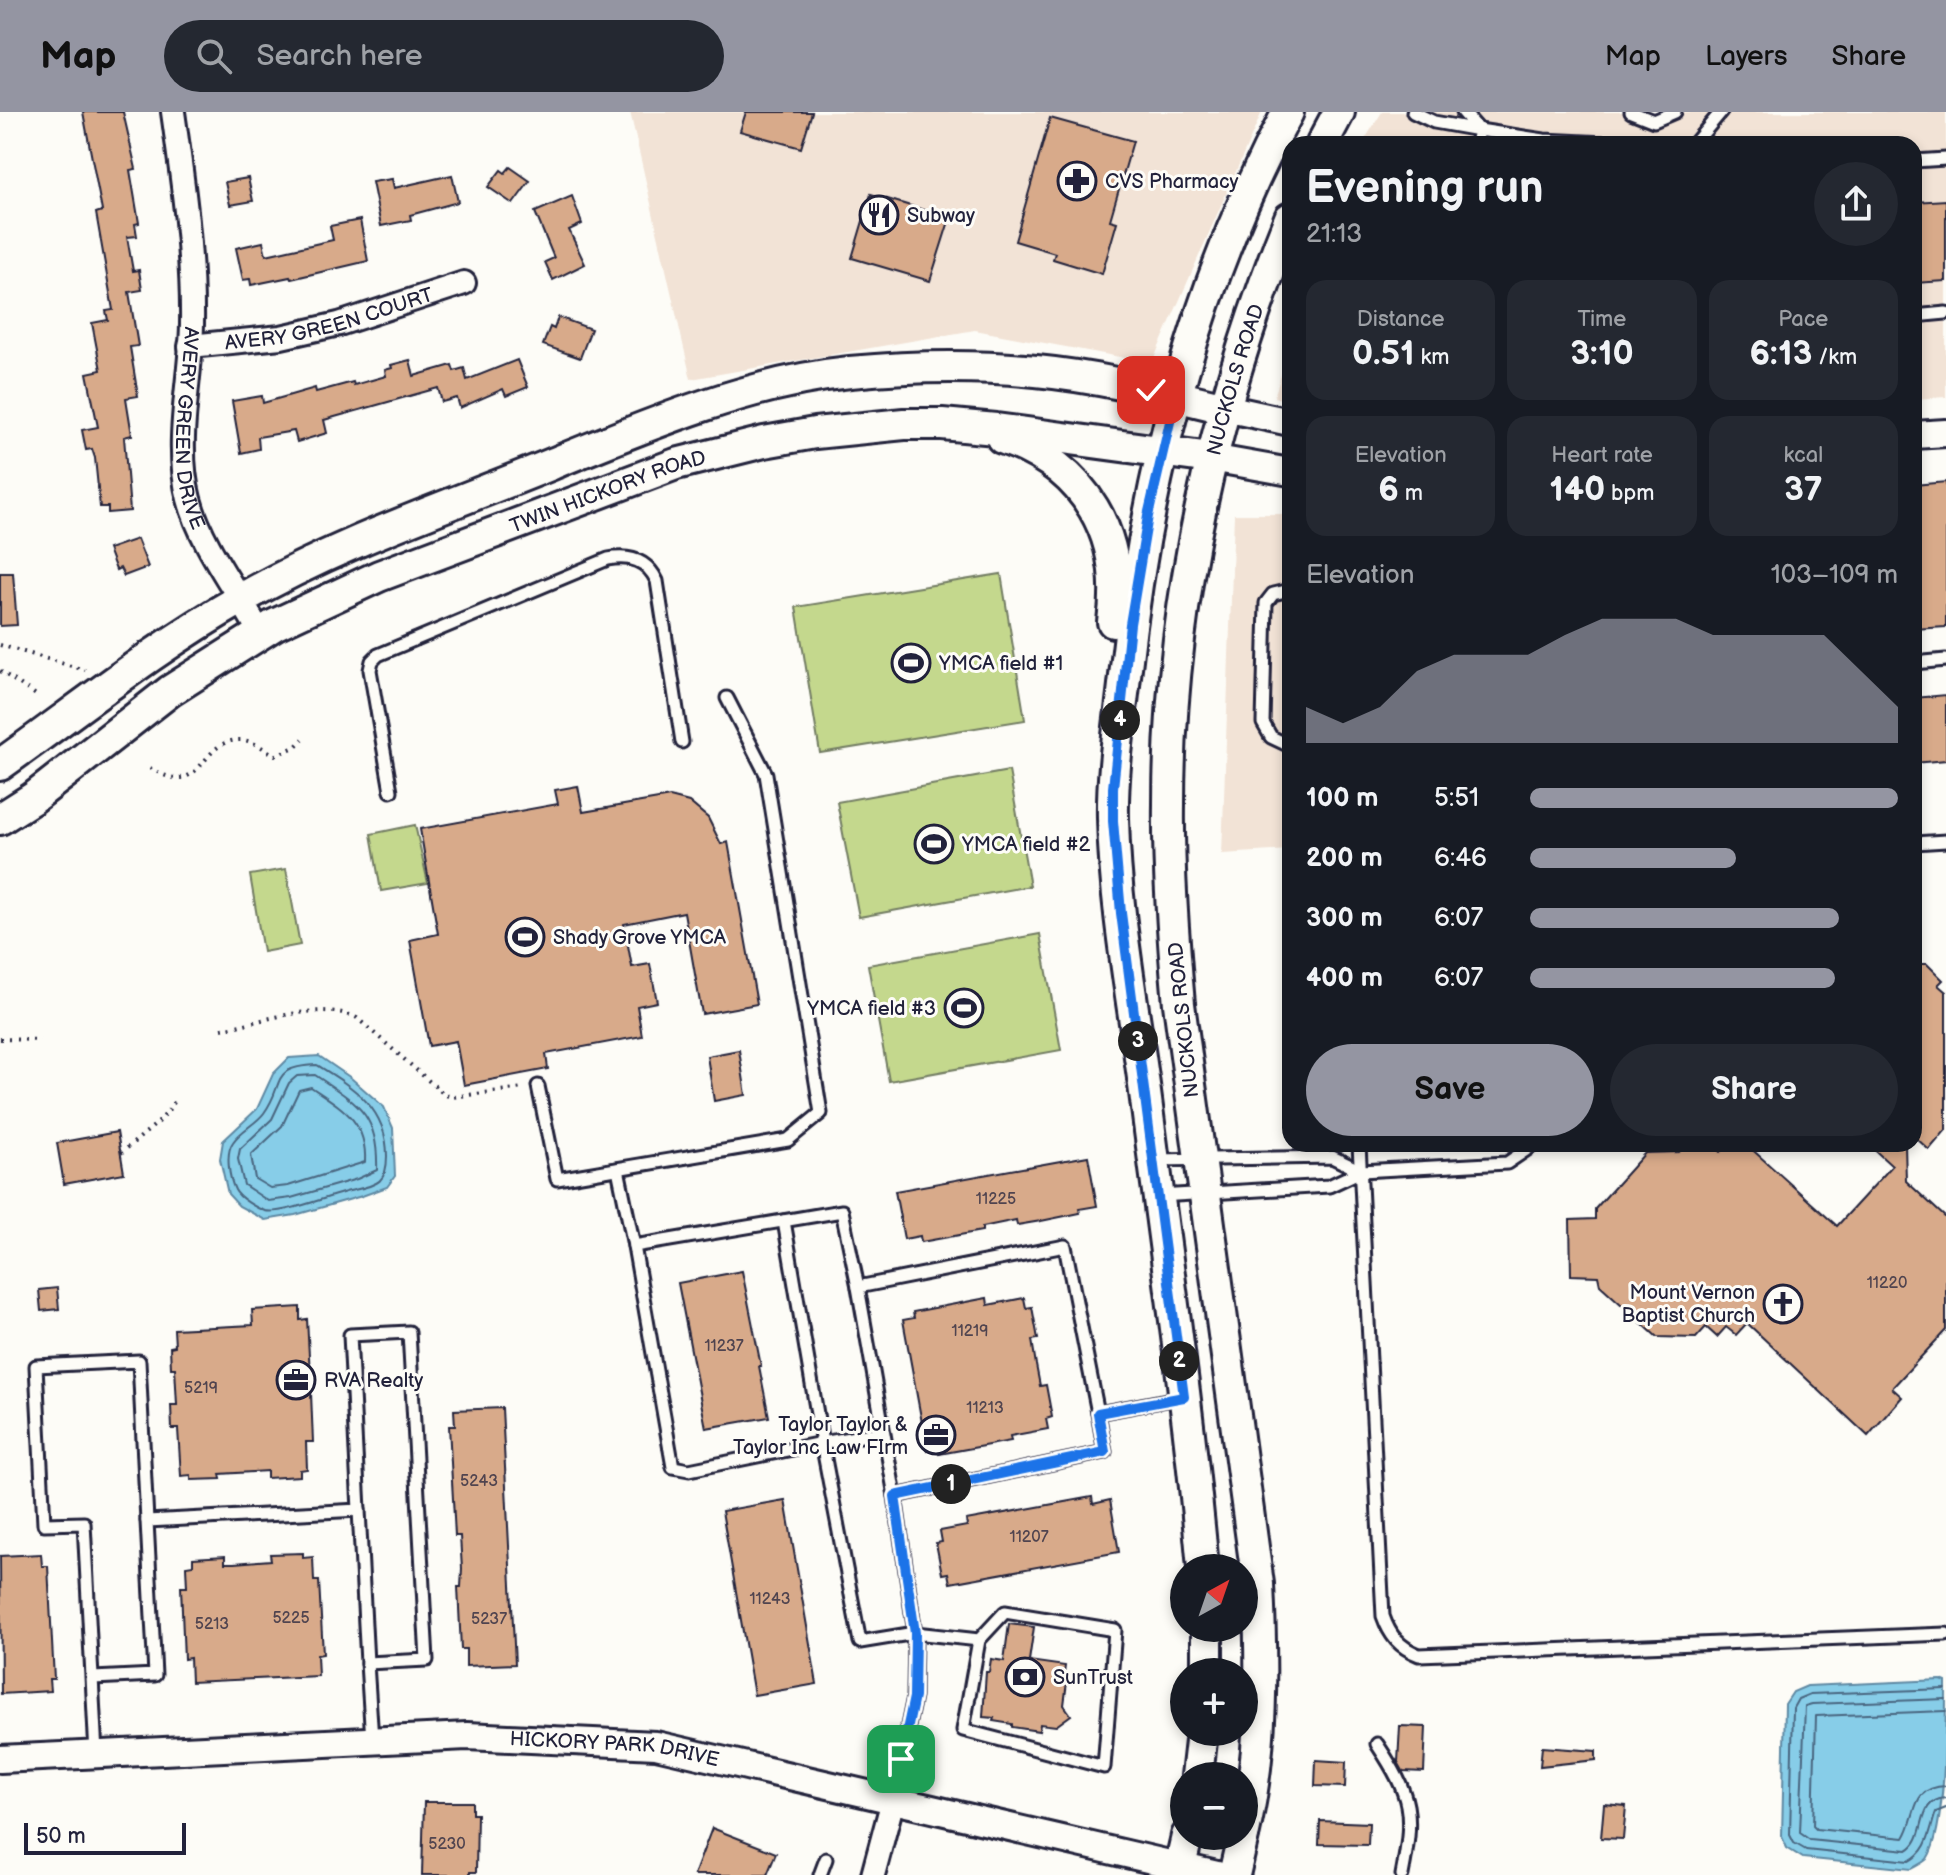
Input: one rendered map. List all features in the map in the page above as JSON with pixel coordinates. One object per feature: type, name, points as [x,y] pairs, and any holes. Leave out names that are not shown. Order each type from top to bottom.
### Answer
[{"type":"main road","points":[[1113,788],[1130,624],[1148,516],[1176,396],[1221,257],[1243,203],[1288,112]]},
{"type":"main road","points":[[1326,136],[1339,112]]},
{"type":"main road","name":"NUCKOLS ROAD","points":[[1255,1762],[1262,1653],[1258,1584],[1177,988],[1171,909],[1169,803],[1180,639],[1211,458],[1257,305],[1282,239]]},
{"type":"main road","name":"TWIN HICKORY ROAD","points":[[0,765],[169,644],[242,599],[352,543],[692,409],[807,378],[888,369],[997,368],[1084,377],[1225,408]]},
{"type":"main road","points":[[942,424],[1005,439],[1031,451],[1074,482],[1102,524],[1113,553],[1116,601],[1107,673],[1121,913],[1201,1554]]},
{"type":"main road","name":"TWIN HICKORY ROAD","points":[[0,819],[33,798],[170,691],[260,633],[379,576],[676,464],[815,433],[889,425],[942,424],[1211,458]]},
{"type":"main road","points":[[1179,1871],[1184,1850]]},
{"type":"main road","name":"NUCKOLS ROAD","points":[[1234,1875],[1240,1850]]},
{"type":"street","name":"AVERY GREEN DRIVE","points":[[173,112],[185,203],[191,286],[182,450],[189,500],[215,558],[260,633]]},
{"type":"street","name":"AVERY GREEN COURT","points":[[190,346],[281,337],[339,324],[464,283]]},
{"type":"street","name":"TWIN HICKORY ROAD","points":[[1225,408],[1282,420]]},
{"type":"street","points":[[1922,434],[1946,433]]},
{"type":"street","name":"TWIN HICKORY ROAD","points":[[1211,458],[1282,471]]},
{"type":"street","name":"HICKORY PARK DRIVE","points":[[0,1759],[467,1736],[656,1745],[1179,1871],[1217,1875]]},
{"type":"street","points":[[873,1875],[893,1800]]},
{"type":"lane","points":[[1413,112],[1434,122],[1518,136]]},
{"type":"lane","points":[[1463,112],[1479,130]]},
{"type":"lane","points":[[1631,112],[1654,121],[1675,112]]},
{"type":"lane","points":[[1701,136],[1721,112]]},
{"type":"lane","points":[[1478,136],[1479,130]]},
{"type":"lane","points":[[1922,160],[1946,159]]},
{"type":"lane","points":[[1922,315],[1946,313]]},
{"type":"lane","points":[[391,791],[370,670],[372,661],[378,655],[608,559],[622,556],[643,563],[651,569],[657,581],[682,742]]},
{"type":"lane","points":[[1282,592],[1273,594],[1266,603],[1263,723],[1271,737],[1282,742]]},
{"type":"lane","points":[[1922,662],[1946,660]]},
{"type":"lane","points":[[538,1086],[557,1179],[788,1140],[821,1113],[766,774],[727,698]]},
{"type":"lane","points":[[1922,842],[1946,841]]},
{"type":"lane","points":[[1360,1152],[1383,1616],[1389,1634],[1405,1650],[1419,1655],[1946,1634]]},
{"type":"lane","points":[[1158,1196],[1329,1186],[1361,1171],[1507,1163],[1523,1152]]},
{"type":"lane","points":[[1153,1160],[1332,1157],[1361,1171]]},
{"type":"lane","points":[[618,1169],[673,1467],[689,1470],[883,1432]]},
{"type":"lane","points":[[634,1246],[842,1211],[895,1496],[915,1633],[914,1697],[893,1800]]},
{"type":"lane","points":[[784,1221],[860,1642],[915,1633],[979,1640]]},
{"type":"lane","points":[[858,1287],[1065,1246],[1105,1452],[895,1496]]},
{"type":"lane","points":[[367,1663],[427,1660],[409,1332],[350,1335],[367,1663],[372,1740]]},
{"type":"lane","points":[[93,1678],[155,1675],[139,1361],[36,1366],[44,1524],[84,1523],[97,1754]]},
{"type":"lane","points":[[1098,1413],[1184,1397]]},
{"type":"lane","points":[[147,1521],[359,1510]]},
{"type":"lane","points":[[1005,1612],[1115,1630],[1104,1767],[963,1730],[979,1640],[1005,1612]]},
{"type":"lane","points":[[1377,1744],[1396,1774],[1410,1814],[1402,1875]]},
{"type":"lane","points":[[820,1875],[826,1859]]},
{"type":"path","points":[[0,645],[82,667],[91,676]]},
{"type":"path","points":[[0,671],[36,695]]},
{"type":"path","points":[[150,768],[165,778],[183,779],[198,771],[217,746],[241,740],[275,755],[295,747],[303,739]]},
{"type":"path","points":[[222,1029],[313,1012],[344,1011],[357,1018],[445,1095],[538,1086]]},
{"type":"path","points":[[0,1039],[40,1040]]},
{"type":"path","points":[[121,1153],[161,1120],[175,1101]]},
{"type":"shaded area","points":[[630,112],[1262,112],[1152,363],[975,330],[691,379]]},
{"type":"shaded area","points":[[1382,112],[1946,112],[1946,397],[1922,398],[1922,136],[1367,136]]},
{"type":"shaded area","points":[[1282,372],[1282,400],[1274,397]]},
{"type":"shaded area","points":[[1234,514],[1282,514],[1282,850],[1222,854]]},
{"type":"green space","name":"YMCA field #1","points":[[1001,574],[1025,720],[820,753],[796,607]]},
{"type":"green space","name":"YMCA field #2","points":[[1009,771],[1030,886],[859,917],[837,802]]},
{"type":"green space","points":[[415,825],[428,883],[381,891],[371,834]]},
{"type":"green space","points":[[286,869],[300,945],[263,952],[250,875]]},
{"type":"green space","name":"YMCA field #3","points":[[1040,934],[1061,1050],[889,1081],[868,965]]},
{"type":"water","points":[[319,1056],[351,1078],[384,1107],[393,1128],[395,1176],[387,1187],[362,1196],[265,1220],[239,1206],[228,1194],[220,1159],[223,1141],[257,1109],[273,1074],[289,1058]]},
{"type":"water","points":[[1946,1682],[1944,1775],[1938,1825],[1927,1859],[1911,1869],[1803,1858],[1787,1848],[1782,1837],[1785,1704],[1793,1692],[1807,1686]]},
{"type":"building","points":[[83,112],[123,112],[136,169],[130,170],[139,223],[135,224],[137,236],[127,237],[133,271],[139,270],[142,290],[129,292],[138,346],[130,347],[138,396],[126,398],[132,435],[124,437],[130,511],[108,513],[108,507],[100,507],[95,458],[92,449],[86,450],[82,430],[98,427],[87,373],[101,370],[92,323],[108,320],[106,311],[113,310],[96,213],[102,211]]},
{"type":"building","points":[[746,112],[812,112],[801,148],[740,131]]},
{"type":"building","name":"CVS Pharmacy","points":[[1050,118],[1133,141],[1110,220],[1117,222],[1102,274],[1053,259],[1055,253],[1015,241]]},
{"type":"building","points":[[510,167],[530,181],[513,204],[488,187],[501,170],[505,173]]},
{"type":"building","points":[[452,175],[458,202],[410,215],[411,220],[381,226],[372,182],[392,179],[394,188]]},
{"type":"building","points":[[248,178],[253,201],[230,205],[225,182]]},
{"type":"building","points":[[871,194],[950,218],[930,281],[852,258]]},
{"type":"building","points":[[572,196],[582,224],[569,230],[585,264],[553,280],[545,262],[554,258],[535,212]]},
{"type":"building","points":[[1946,200],[1946,281],[1922,282],[1922,202]]},
{"type":"building","points":[[360,220],[368,261],[291,279],[251,285],[250,279],[243,280],[236,248],[263,242],[266,255],[333,240],[330,226]]},
{"type":"building","points":[[558,317],[591,329],[580,358],[543,345]]},
{"type":"building","points":[[410,360],[414,376],[452,365],[454,371],[464,368],[467,380],[517,360],[528,387],[506,396],[503,389],[460,408],[457,398],[442,402],[438,388],[324,420],[327,433],[297,442],[294,431],[258,437],[259,449],[241,453],[232,401],[262,396],[263,403],[315,388],[316,392],[353,382],[354,385],[386,376],[385,370],[392,368],[391,365]]},
{"type":"building","points":[[1946,482],[1946,627],[1922,628],[1922,484]]},
{"type":"building","points":[[137,539],[148,567],[124,576],[120,568],[116,570],[108,549]]},
{"type":"building","points":[[0,573],[13,573],[17,625],[0,626]]},
{"type":"building","points":[[1946,695],[1946,760],[1922,762],[1922,697]]},
{"type":"building","name":"Shady Grove YMCA","points":[[578,786],[583,812],[670,797],[689,802],[708,818],[721,844],[728,842],[757,1004],[702,1014],[684,912],[624,924],[632,967],[650,964],[657,1002],[637,1006],[642,1036],[546,1054],[548,1069],[464,1085],[456,1041],[429,1046],[410,940],[438,934],[420,829],[558,804],[555,790]]},
{"type":"building","points":[[1922,964],[1927,964],[1943,980],[1938,985],[1946,992],[1946,1130],[1929,1150],[1922,1143]]},
{"type":"building","points":[[739,1050],[746,1095],[714,1101],[707,1056]]},
{"type":"building","points":[[117,1132],[124,1173],[64,1184],[57,1143]]},
{"type":"building","name":"Mount Vernon Baptist Church","points":[[1755,1152],[1837,1226],[1892,1166],[1877,1152],[1905,1152],[1906,1181],[1946,1218],[1946,1330],[1892,1388],[1902,1397],[1868,1436],[1747,1323],[1736,1335],[1726,1327],[1717,1337],[1706,1327],[1696,1338],[1657,1337],[1600,1285],[1598,1276],[1571,1275],[1570,1220],[1595,1219],[1595,1209],[1645,1153]]},
{"type":"building","points":[[1088,1156],[1097,1206],[1041,1221],[1017,1225],[1016,1220],[982,1227],[982,1231],[921,1242],[920,1236],[904,1239],[895,1191]]},
{"type":"building","points":[[742,1271],[769,1417],[706,1428],[678,1283]]},
{"type":"building","points":[[57,1288],[59,1309],[41,1311],[39,1290]]},
{"type":"building","points":[[987,1298],[988,1305],[1024,1298],[1026,1308],[1032,1307],[1038,1339],[1032,1340],[1036,1365],[1040,1386],[1046,1385],[1052,1417],[1046,1419],[1048,1429],[1010,1436],[1011,1441],[939,1454],[938,1448],[927,1450],[903,1320],[914,1318],[913,1312]]},
{"type":"building","points":[[300,1307],[300,1320],[307,1319],[311,1393],[313,1442],[306,1442],[307,1469],[300,1470],[300,1476],[267,1478],[267,1471],[220,1474],[221,1479],[191,1480],[191,1475],[181,1476],[178,1429],[172,1429],[171,1405],[177,1405],[175,1368],[171,1368],[170,1347],[175,1346],[174,1329],[253,1325],[252,1310]]},
{"type":"building","points":[[502,1408],[515,1664],[466,1666],[466,1649],[461,1649],[458,1587],[461,1587],[462,1569],[460,1536],[455,1536],[449,1426],[455,1426],[454,1410]]},
{"type":"building","points":[[1092,1497],[1093,1504],[1110,1500],[1119,1552],[950,1583],[948,1573],[942,1574],[936,1543],[942,1542],[940,1531],[967,1526],[966,1520]]},
{"type":"building","points":[[785,1500],[817,1684],[754,1695],[722,1511]]},
{"type":"building","points":[[303,1553],[303,1558],[313,1557],[314,1581],[319,1581],[323,1654],[317,1655],[318,1676],[191,1682],[190,1658],[184,1659],[181,1587],[187,1587],[186,1566],[193,1565],[193,1558],[225,1556],[225,1563],[234,1563],[271,1560],[270,1554]]},
{"type":"building","points":[[41,1554],[42,1566],[48,1566],[54,1679],[49,1679],[50,1691],[1,1694],[0,1556]]},
{"type":"building","name":"SunTrust","points":[[1009,1624],[1034,1627],[1029,1661],[1065,1666],[1063,1681],[1067,1682],[1064,1705],[1071,1715],[1056,1726],[1040,1724],[1039,1731],[1012,1727],[1012,1724],[983,1717],[986,1672],[989,1672],[991,1659],[1004,1661]]},
{"type":"building","points":[[1400,1726],[1426,1727],[1424,1772],[1403,1771],[1398,1762]]},
{"type":"building","points":[[1542,1747],[1596,1751],[1596,1760],[1540,1766]]},
{"type":"building","points":[[1316,1760],[1346,1762],[1345,1787],[1315,1786]]},
{"type":"building","points":[[424,1802],[472,1802],[472,1814],[477,1814],[476,1872],[470,1872],[470,1875],[422,1875]]},
{"type":"building","points":[[1604,1804],[1626,1806],[1623,1839],[1601,1838]]},
{"type":"building","points":[[1320,1821],[1369,1823],[1368,1845],[1319,1844]]},
{"type":"building","points":[[712,1828],[776,1853],[767,1875],[694,1875]]},
{"type":"place","name":"CVS Pharmacy","points":[[1077,181]]},
{"type":"place","name":"Subway","points":[[879,215]]},
{"type":"place","name":"YMCA field #1","points":[[911,663]]},
{"type":"place","name":"YMCA field #2","points":[[934,844]]},
{"type":"place","name":"Shady Grove YMCA","points":[[525,937]]},
{"type":"place","name":"YMCA field #3","points":[[964,1008]]},
{"type":"place","name":"Mount Vernon Baptist Church","points":[[1783,1304]]},
{"type":"place","name":"RVA Realty","points":[[296,1380]]},
{"type":"place","name":"Taylor Taylor & Taylor Inc Law FIrm","points":[[936,1435]]},
{"type":"place","name":"SunTrust","points":[[1025,1677]]},
{"type":"route","points":[[901,1759],[914,1697],[915,1633],[895,1496],[1105,1452],[1098,1413],[1184,1397],[1121,913],[1113,821],[1113,788],[1130,624],[1148,516],[1176,396],[1151,390]]}]
